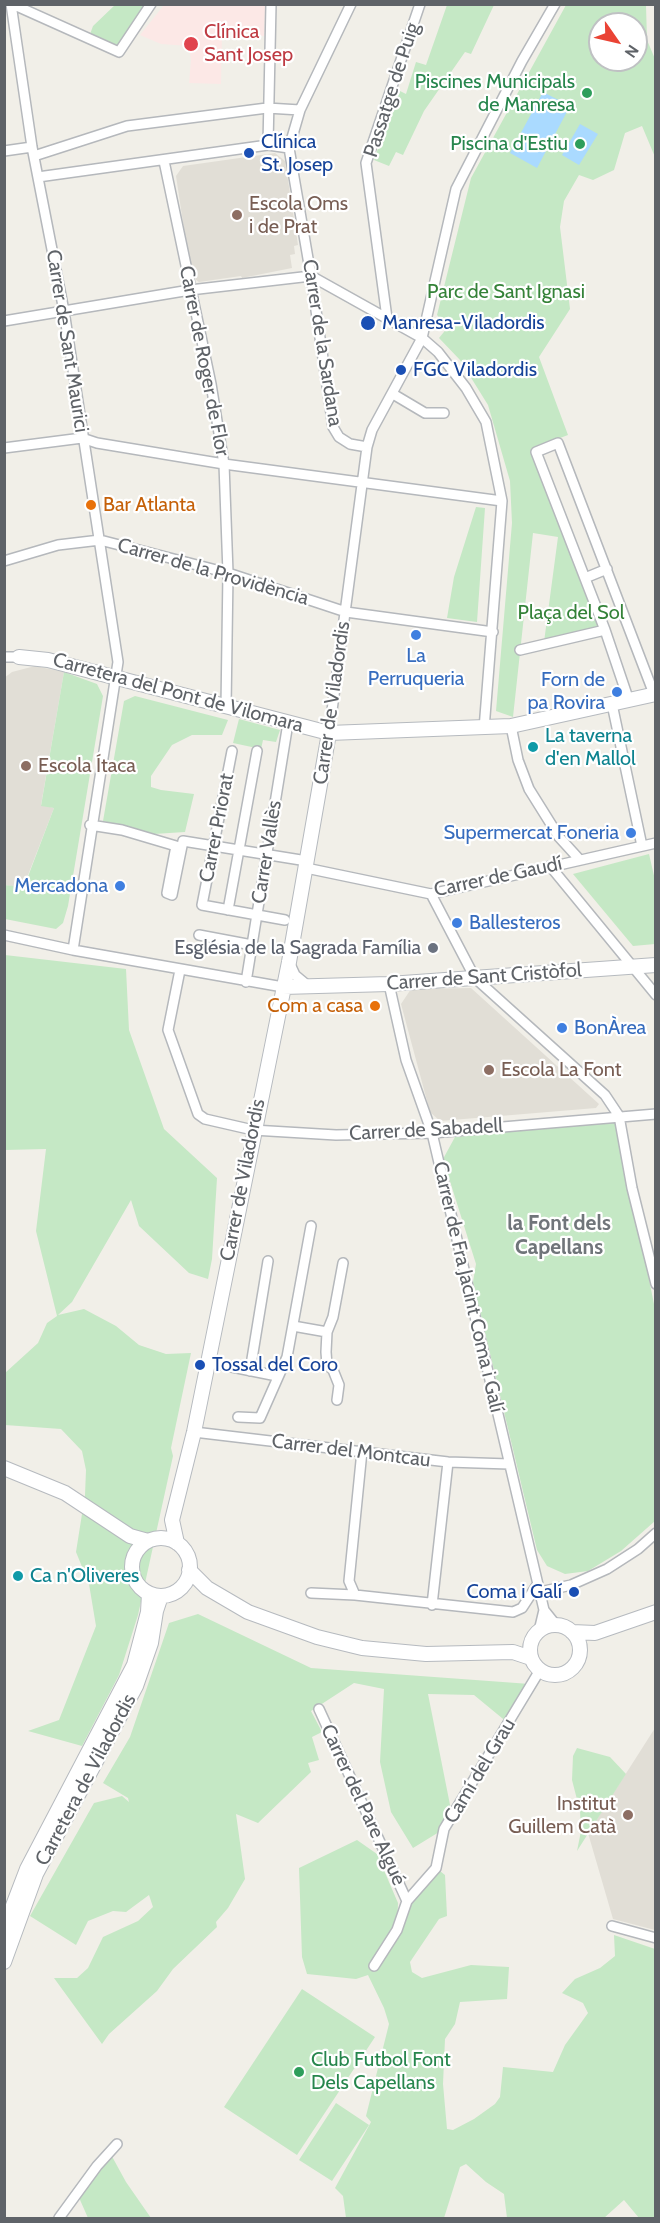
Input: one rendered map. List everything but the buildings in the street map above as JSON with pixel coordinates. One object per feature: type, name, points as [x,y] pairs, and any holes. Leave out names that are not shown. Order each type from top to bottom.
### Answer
[{"type":"street","points":[[11,4],[119,52],[151,4]]},
{"type":"street","name":"Carrer de Sant Maurici","points":[[11,4],[33,151],[64,311],[118,662],[90,825],[73,950]]},
{"type":"street","points":[[268,145],[271,4]]},
{"type":"street","points":[[38,177],[268,145],[289,148],[300,110],[351,4]]},
{"type":"street","name":"Passatge de Puig","points":[[387,318],[366,163],[420,4]]},
{"type":"street","name":"Carrer de Viladordis","points":[[194,1432],[289,962],[329,733],[367,447],[372,430],[422,338],[456,189],[522,61],[555,4]]},
{"type":"street","points":[[4,151],[33,151],[127,126],[267,108],[300,110]]},
{"type":"street","name":"Carrer de la Sardana","points":[[289,148],[333,427],[339,437],[350,444],[367,447]]},
{"type":"street","name":"Carrer de Roger de Flor","points":[[164,161],[211,384],[224,464],[228,573],[226,707]]},
{"type":"street","points":[[4,321],[190,290],[311,276],[422,338],[438,352],[466,388],[486,422],[502,501],[484,729]]},
{"type":"street","points":[[393,394],[425,413],[444,414]]},
{"type":"street","points":[[4,448],[82,438],[105,445],[224,464],[502,501]]},
{"type":"street","points":[[629,701],[605,630],[536,452],[558,444],[655,694]]},
{"type":"street","name":"Carrer de la Providència","points":[[4,561],[58,545],[100,540],[228,573],[346,612],[493,632]]},
{"type":"street","points":[[585,578],[607,569]]},
{"type":"street","points":[[520,650],[605,630]]},
{"type":"street","points":[[4,657],[20,657]]},
{"type":"street","name":"Carretera del Pont de Vilomara","points":[[20,657],[44,658],[329,733],[484,729],[511,726],[655,694]]},
{"type":"street","points":[[612,705],[642,846]]},
{"type":"street","name":"Carrer Vallès","points":[[246,982],[288,723]]},
{"type":"street","points":[[511,726],[518,760],[529,789],[559,837],[579,859]]},
{"type":"street","name":"Carrer Priorat","points":[[228,910],[202,905],[231,751]]},
{"type":"street","points":[[256,751],[228,910],[285,920]]},
{"type":"street","name":"Carrer de Gaudí","points":[[90,825],[122,830],[176,846],[167,893],[172,895],[183,841],[266,855],[430,894],[656,843]]},
{"type":"street","points":[[550,867],[656,995]]},
{"type":"street","points":[[430,894],[475,978],[606,1095],[619,1116],[632,1188],[656,1284]]},
{"type":"street","name":"Carrer de Sant Cristòfol","points":[[4,935],[180,970],[283,987],[389,984],[656,965]]},
{"type":"street","points":[[199,935],[252,945]]},
{"type":"street","points":[[289,962],[300,981],[311,988]]},
{"type":"street","name":"Carrer de Sabadell","points":[[180,970],[168,1030],[198,1114],[205,1119],[254,1130],[336,1135],[432,1133],[656,1114]]},
{"type":"street","name":"Carrer de Fra Jacint Coma i Galí","points":[[389,984],[406,1060],[432,1133],[538,1588]]},
{"type":"street","points":[[238,1417],[260,1418],[287,1357],[311,1226]]},
{"type":"street","points":[[250,1371],[268,1261]]},
{"type":"street","points":[[337,1400],[339,1385],[333,1370],[327,1365],[327,1332],[333,1317],[343,1263]]},
{"type":"street","points":[[293,1326],[327,1332]]},
{"type":"street","points":[[207,1362],[277,1376]]},
{"type":"street","points":[[181,1588],[189,1570],[187,1555],[177,1543],[172,1520],[194,1432]]},
{"type":"street","name":"Carrer del Montcau","points":[[194,1432],[448,1462],[509,1464]]},
{"type":"street","points":[[355,1595],[349,1581],[362,1451]]},
{"type":"street","points":[[432,1605],[448,1462]]},
{"type":"street","points":[[4,1468],[64,1493],[130,1536],[177,1543]]},
{"type":"street","points":[[135,1552],[172,1520]]},
{"type":"street","points":[[311,1593],[355,1595],[513,1612],[522,1608],[538,1588],[571,1585],[607,1569],[639,1549],[656,1533]]},
{"type":"street","points":[[130,1536],[135,1552],[132,1575],[138,1585],[155,1595],[181,1588],[207,1588]]},
{"type":"street","points":[[189,1570],[207,1588],[248,1612],[289,1628],[362,1648],[426,1654],[513,1652],[531,1658],[540,1670],[552,1674],[564,1672],[576,1661],[579,1649],[595,1633]]},
{"type":"street","points":[[538,1588],[544,1610],[556,1625],[572,1632],[595,1633],[656,1611]]},
{"type":"street","name":"Carretera de Viladordis","points":[[4,1929],[27,1869],[134,1665],[148,1612],[155,1595]]},
{"type":"street","name":"Carretera de Viladordis","points":[[4,1962],[36,1874],[136,1686],[151,1643],[156,1611],[155,1595]]},
{"type":"street","points":[[513,1652],[531,1642],[539,1630],[544,1610]]},
{"type":"street","points":[[539,1630],[556,1625]]},
{"type":"street","points":[[572,1632],[579,1649]]},
{"type":"street","points":[[531,1642],[531,1658]]},
{"type":"street","name":"Camí del Grau","points":[[374,1966],[397,1930],[407,1900],[436,1868],[444,1829],[540,1670]]},
{"type":"street","name":"Carrer del Pare Algué","points":[[319,1709],[407,1900]]},
{"type":"street","points":[[612,1926],[656,1938]]},
{"type":"street","points":[[59,2218],[97,2166],[117,2144]]},
{"type":"shaded area","name":"Clínica Sant Josep","points":[[164,5],[265,5],[264,36],[222,34],[221,84],[189,83],[191,60],[189,46],[161,44],[140,35]]},
{"type":"shaded area","name":"Escola Oms i de Prat","points":[[275,153],[285,161],[298,245],[294,246],[295,254],[290,255],[292,268],[242,278],[241,276],[199,282],[191,276],[176,176],[183,166]]},
{"type":"shaded area","name":"Escola Ítaca","points":[[35,666],[64,672],[41,805],[54,808],[23,888],[5,885],[4,678],[12,672]]},
{"type":"shaded area","name":"Escola La Font","points":[[471,988],[599,1104],[596,1108],[440,1121],[430,1112],[401,1004],[411,989]]},
{"type":"shaded area","name":"Institut Guillem Catà","points":[[655,1728],[655,1930],[613,1919],[588,1833]]},
{"type":"green space","points":[[115,5],[145,5],[117,46],[89,37],[93,26]]},
{"type":"green space","points":[[447,5],[494,5],[471,54],[465,52],[424,111],[403,155],[396,152],[389,166],[374,160],[398,90],[406,94],[416,62],[426,65]]},
{"type":"green space","points":[[566,5],[646,5],[646,12],[588,12],[588,72],[648,72],[648,42],[655,59],[655,157],[642,126],[625,133],[614,170],[593,180],[579,175],[564,201],[560,227],[570,309],[539,357],[568,435],[531,449],[600,628],[544,642],[558,537],[533,533],[513,717],[496,711],[512,523],[510,481],[488,405],[460,360],[439,338],[448,327],[437,315],[471,178]]},
{"type":"green space","points":[[476,507],[485,508],[477,622],[447,618],[454,577]]},
{"type":"green space","points":[[64,672],[97,684],[103,696],[68,906],[63,923],[56,929],[5,919],[4,885],[24,887],[54,808],[41,806]]},
{"type":"green space","points":[[135,696],[228,720],[222,735],[192,735],[172,745],[151,776],[151,787],[194,794],[185,832],[154,834],[103,821],[124,701]]},
{"type":"green space","points":[[239,719],[280,730],[276,742],[263,740],[261,749],[233,743]]},
{"type":"green space","points":[[649,854],[655,880],[655,944],[633,946],[573,874]]},
{"type":"green space","points":[[5,955],[126,969],[129,1030],[164,1129],[217,1178],[212,1259],[208,1279],[189,1273],[139,1226],[131,1200],[72,1302],[58,1315],[84,1309],[116,1326],[139,1345],[166,1354],[191,1353],[171,1448],[173,1456],[138,1615],[119,1675],[82,1746],[28,1731],[59,1720],[96,1626],[89,1584],[76,1552],[85,1495],[86,1470],[82,1451],[61,1429],[5,1425],[5,1373],[38,1343],[47,1323],[57,1316],[36,1231],[46,1149],[5,1150]]},
{"type":"green space","points":[[617,1122],[655,1309],[655,1521],[621,1551],[588,1571],[565,1574],[547,1566],[537,1550],[473,1282],[476,1264],[443,1159],[455,1137]]},
{"type":"green space","points":[[198,1614],[311,1668],[530,1684],[508,1723],[474,1695],[428,1694],[452,1815],[444,1829],[413,1848],[391,1812],[380,1762],[384,1689],[354,1683],[311,1711],[322,1732],[312,1737],[319,1760],[308,1763],[311,1772],[258,1823],[236,1814],[245,1879],[228,1908],[216,1922],[217,1927],[173,1969],[157,1991],[109,2034],[102,2044],[54,1978],[77,1978],[88,1968],[103,1937],[138,1921],[153,1907],[149,1895],[126,1912],[113,1911],[88,1921],[76,1945],[30,1916],[94,1803],[122,1796],[129,1802],[128,1798],[103,1783],[130,1737],[169,1623]]},
{"type":"green space","points":[[577,1748],[610,1757],[626,1774],[577,1851],[581,1831],[580,1811],[572,1780],[573,1756]]},
{"type":"green space","points":[[357,1840],[377,1854],[398,1903],[397,1927],[407,1901],[436,1868],[445,1875],[447,1916],[439,1919],[410,1962],[412,1972],[422,1978],[471,1965],[509,1967],[507,1999],[460,2002],[455,2024],[445,2039],[443,2084],[447,2129],[453,2130],[495,2104],[500,2097],[503,2067],[553,2072],[565,2045],[588,2013],[583,2003],[562,1993],[575,1979],[600,1968],[615,1956],[614,1935],[655,1949],[655,2218],[639,2218],[624,2200],[604,2218],[507,2218],[504,2194],[466,2164],[460,2167],[444,2218],[346,2218],[343,2196],[335,2188],[371,2122],[366,2116],[389,2024],[368,1975],[356,1979],[307,1974],[302,1957],[299,1868]]},
{"type":"green space","name":"Club Futbol Font Dels Capellans","points":[[302,1989],[375,2037],[297,2155],[224,2107]]},
{"type":"green space","points":[[336,2103],[369,2125],[332,2181],[299,2160]]},
{"type":"green space","points":[[109,2151],[126,2182],[151,2218],[88,2218],[77,2193]]},
{"type":"water","points":[[543,92],[570,106],[537,168],[510,153]]},
{"type":"water","name":"Piscina d'Estiu","points":[[580,124],[598,134],[579,165],[562,155]]},
{"type":"place","name":"Clínica Sant Josep","points":[[191,44]]},
{"type":"place","name":"Piscines Municipals de Manresa","points":[[587,93]]},
{"type":"place","name":"Piscina d'Estiu","points":[[580,144]]},
{"type":"place","name":"Clínica St. Josep","points":[[249,153]]},
{"type":"place","name":"Escola Oms i de Prat","points":[[237,215]]},
{"type":"place","name":"Manresa-Viladordis","points":[[368,323]]},
{"type":"place","name":"FGC Viladordis","points":[[401,370]]},
{"type":"place","name":"Bar Atlanta","points":[[91,505]]},
{"type":"place","name":"La Perruqueria","points":[[416,635]]},
{"type":"place","name":"Forn de pa Rovira","points":[[617,692]]},
{"type":"place","name":"La taverna d'en Mallol","points":[[533,747]]},
{"type":"place","name":"Escola Ítaca","points":[[26,766]]},
{"type":"place","name":"Supermercat Foneria","points":[[631,833]]},
{"type":"place","name":"Mercadona","points":[[120,886]]},
{"type":"place","name":"Ballesteros","points":[[457,923]]},
{"type":"place","name":"Església de la Sagrada Família","points":[[433,948]]},
{"type":"place","name":"Com a casa","points":[[375,1006]]},
{"type":"place","name":"BonÀrea","points":[[562,1028]]},
{"type":"place","name":"Escola La Font","points":[[489,1070]]},
{"type":"place","name":"Tossal del Coro","points":[[200,1365]]},
{"type":"place","name":"Ca n'Oliveres","points":[[18,1576]]},
{"type":"place","name":"Coma i Galí","points":[[574,1592]]},
{"type":"place","name":"Institut Guillem Catà","points":[[628,1815]]},
{"type":"place","name":"Club Futbol Font Dels Capellans","points":[[299,2072]]},
{"type":"district","name":"la Font dels Capellans","points":[[559,1236]]},
{"type":"park label","name":"Parc de Sant Ignasi","points":[[506,292]]},
{"type":"park label","name":"Plaça del Sol","points":[[571,613]]}]
